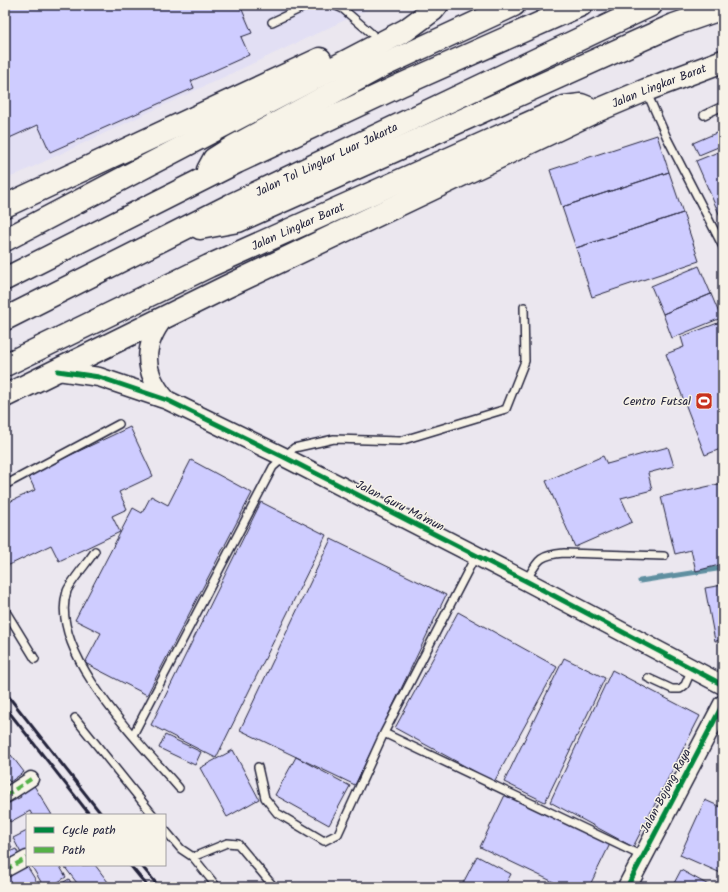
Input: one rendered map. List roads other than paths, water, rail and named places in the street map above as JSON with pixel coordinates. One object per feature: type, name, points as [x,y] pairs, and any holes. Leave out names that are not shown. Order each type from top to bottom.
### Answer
[{"type":"main road","points":[[5,206],[372,34],[428,5]]},
{"type":"main road","points":[[5,240],[406,30],[433,10],[437,5]]},
{"type":"main road","points":[[205,179],[209,167],[214,159],[233,146],[378,68],[514,5]]},
{"type":"main road","points":[[5,279],[205,179],[401,85],[580,5]]},
{"type":"main road","name":"Jalan Tol Lingkar Luar Jakarta","points":[[5,319],[486,82],[651,5]]},
{"type":"main road","points":[[183,230],[221,226],[238,221],[674,25],[723,8]]},
{"type":"main road","name":"Jalan Lingkar Barat","points":[[5,396],[590,109],[650,99],[723,60]]},
{"type":"main road","name":"Jalan Lingkar Barat","points":[[5,365],[209,266],[558,110],[565,107],[581,105],[590,109]]},
{"type":"street","name":"Jalan Guru Ma'mun","points":[[166,317],[156,329],[149,343],[147,359],[150,374],[156,388],[167,400]]},
{"type":"street","name":"Jalan Guru Ma'mun","points":[[58,370],[98,377],[167,400],[284,457],[526,581],[723,685]]},
{"type":"street","name":"Jalan Bojong Raya","points":[[627,887],[723,704]]},
{"type":"street","points":[[5,796],[31,779]]},
{"type":"street","points":[[5,870],[26,859]]},
{"type":"lane","points":[[272,22],[308,5]]},
{"type":"lane","points":[[334,5],[343,9],[372,34]]},
{"type":"lane","points":[[650,99],[723,247]]},
{"type":"lane","points":[[704,115],[723,106]]},
{"type":"lane","points":[[133,735],[273,467],[294,448],[334,439],[400,441],[506,409],[525,361],[524,307]]},
{"type":"lane","points":[[5,485],[119,424]]},
{"type":"lane","points":[[95,551],[68,590],[64,611],[70,642],[92,683],[133,735],[179,788]]},
{"type":"lane","points":[[526,581],[538,560],[548,555],[664,556]]},
{"type":"lane","points":[[258,767],[265,798],[277,813],[324,841],[338,834],[384,733],[475,556]]},
{"type":"lane","points":[[5,610],[36,659]]},
{"type":"lane","points":[[648,678],[672,689],[680,689],[685,685],[692,669]]},
{"type":"lane","points":[[75,718],[152,814]]},
{"type":"lane","points":[[384,733],[642,856]]},
{"type":"lane","points":[[166,831],[181,849],[193,857],[217,887]]},
{"type":"lane","points":[[193,857],[233,842],[238,844],[274,887]]},
{"type":"waterway","points":[[640,581],[723,568]]},
{"type":"railway","points":[[5,692],[101,814]]},
{"type":"railway","points":[[5,707],[89,814]]},
{"type":"railway","points":[[131,866],[148,887]]},
{"type":"railway","points":[[142,866],[159,887]]},
{"type":"place","name":"Centro Futsal","points":[[704,401]]}]
